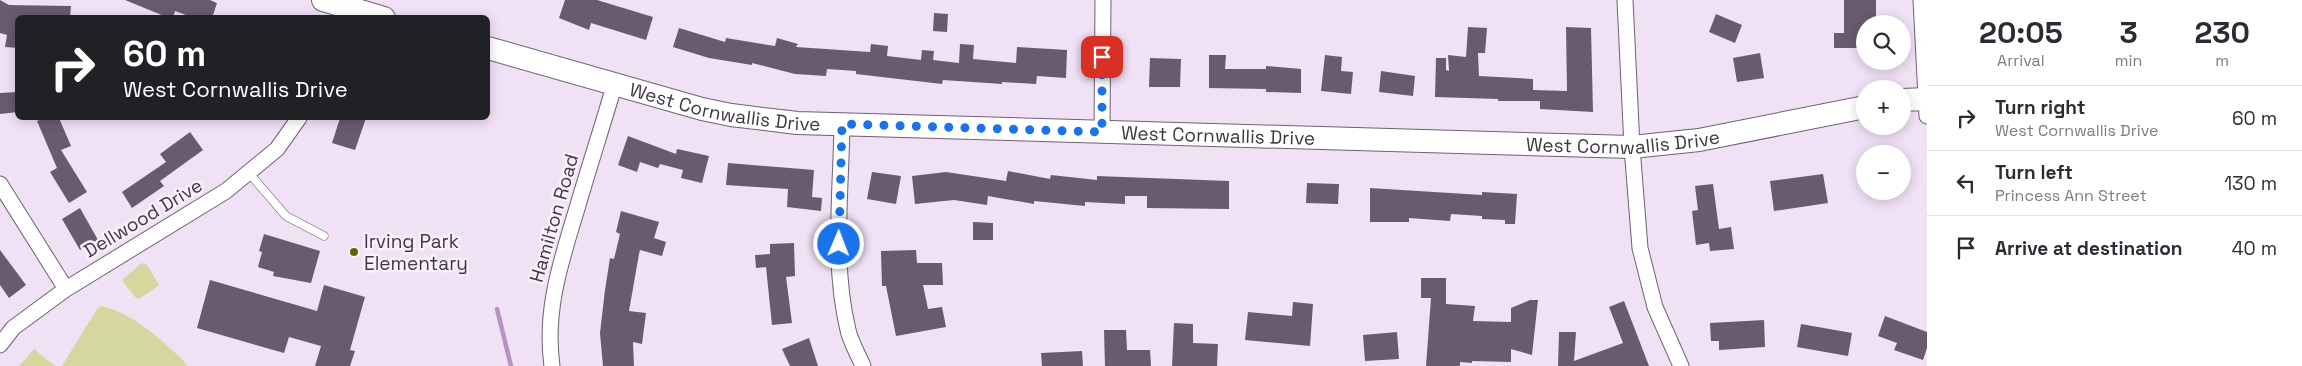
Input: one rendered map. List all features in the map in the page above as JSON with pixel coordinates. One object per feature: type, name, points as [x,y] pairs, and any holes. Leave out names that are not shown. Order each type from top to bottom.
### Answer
[{"type":"street","points":[[1102,132],[1103,0]]},
{"type":"street","points":[[1625,0],[1632,147],[1640,248],[1655,306],[1681,366]]},
{"type":"street","points":[[1911,102],[1926,104],[1920,0]]},
{"type":"street","points":[[333,5],[372,15]]},
{"type":"street","name":"West Cornwallis Drive","points":[[490,49],[702,109],[732,115],[797,123],[1632,147],[1700,140],[1856,109]]},
{"type":"street","name":"Hamilton Road","points":[[552,366],[549,347],[550,306],[560,264],[615,83]]},
{"type":"street","name":"Dellwood Drive","points":[[0,344],[13,328],[66,289],[226,191],[278,149],[298,120]]},
{"type":"street","points":[[842,124],[839,264],[842,300],[849,333],[863,366]]},
{"type":"street","points":[[0,184],[66,289]]},
{"type":"lane","points":[[249,173],[286,216],[324,236]]},
{"type":"green space","points":[[142,263],[147,265],[159,285],[139,299],[123,282],[123,279]]},
{"type":"green space","points":[[102,306],[125,315],[146,328],[165,343],[187,366],[62,366],[97,309]]},
{"type":"green space","points":[[34,349],[55,366],[19,366]]},
{"type":"building","points":[[0,0],[9,5],[71,6],[70,15],[15,15],[15,48],[5,47],[7,35],[0,33]]},
{"type":"building","points":[[125,0],[210,0],[217,3],[213,15],[186,15],[175,11],[174,15],[162,15]]},
{"type":"building","points":[[565,0],[597,0],[653,17],[646,40],[591,23],[589,30],[559,18]]},
{"type":"building","points":[[1844,0],[1876,0],[1876,15],[1856,15],[1856,48],[1834,48],[1834,33],[1844,33]]},
{"type":"building","points":[[934,13],[948,14],[947,32],[933,31]]},
{"type":"building","points":[[1716,14],[1742,25],[1735,43],[1709,32]]},
{"type":"building","points":[[1468,27],[1487,28],[1485,53],[1478,53],[1479,76],[1533,79],[1533,90],[1567,91],[1566,27],[1591,28],[1593,112],[1540,109],[1540,101],[1498,101],[1498,99],[1435,97],[1436,58],[1446,58],[1446,70],[1449,71],[1448,55],[1466,57]]},
{"type":"building","points":[[679,28],[725,42],[726,38],[775,46],[777,38],[798,44],[796,47],[870,52],[871,44],[888,46],[887,56],[921,60],[922,50],[934,51],[933,60],[959,63],[960,44],[974,45],[973,59],[1016,63],[1017,47],[1067,50],[1066,78],[1037,76],[1036,84],[943,80],[942,84],[856,74],[856,71],[827,69],[826,76],[795,74],[752,63],[752,65],[709,58],[673,47]]},
{"type":"building","points":[[1760,53],[1764,78],[1737,82],[1733,58]]},
{"type":"building","points":[[1209,55],[1226,55],[1225,69],[1266,69],[1266,66],[1301,69],[1301,93],[1266,92],[1266,89],[1209,88]]},
{"type":"building","points":[[1325,55],[1342,57],[1341,71],[1353,72],[1351,94],[1321,91]]},
{"type":"building","points":[[1150,58],[1181,59],[1180,87],[1149,87]]},
{"type":"building","points":[[1381,71],[1415,76],[1413,96],[1379,92]]},
{"type":"building","points":[[15,92],[15,112],[0,114],[0,93]]},
{"type":"building","points":[[60,120],[71,146],[61,150],[87,192],[69,203],[50,172],[57,168],[37,121]]},
{"type":"building","points":[[339,120],[365,120],[355,150],[332,143]]},
{"type":"building","points":[[190,132],[203,150],[160,181],[164,186],[132,208],[122,192],[166,162],[160,154]]},
{"type":"building","points":[[628,136],[676,154],[677,149],[709,156],[702,183],[681,178],[683,170],[660,164],[658,168],[640,162],[637,172],[618,165]]},
{"type":"building","points":[[728,163],[814,170],[812,197],[822,198],[821,211],[787,207],[788,189],[726,185]]},
{"type":"building","points":[[1008,171],[1050,179],[1051,175],[1097,180],[1097,176],[1229,181],[1229,209],[1147,208],[1147,196],[1125,196],[1125,204],[1085,202],[1085,206],[1034,201],[1034,204],[988,196],[987,205],[954,200],[915,204],[912,176],[946,172],[1006,181]]},
{"type":"building","points":[[872,172],[901,176],[896,204],[867,199]]},
{"type":"building","points":[[1823,174],[1828,203],[1774,211],[1770,181]]},
{"type":"building","points":[[1307,183],[1339,184],[1338,204],[1306,203]]},
{"type":"building","points":[[1713,184],[1719,229],[1731,227],[1734,249],[1710,251],[1709,243],[1696,245],[1692,211],[1698,210],[1695,186]]},
{"type":"building","points":[[1370,188],[1482,195],[1482,192],[1517,194],[1515,224],[1505,224],[1505,220],[1482,219],[1482,216],[1451,214],[1450,221],[1409,218],[1409,222],[1370,222]]},
{"type":"building","points":[[80,208],[98,240],[80,250],[62,219]]},
{"type":"building","points":[[621,211],[659,222],[654,238],[666,242],[662,256],[640,250],[629,311],[646,313],[642,344],[633,342],[634,366],[603,366],[600,333],[610,258],[614,259],[620,234],[616,232]]},
{"type":"building","points":[[973,222],[993,223],[993,240],[973,240]]},
{"type":"building","points":[[264,234],[320,251],[311,283],[273,276],[274,272],[258,267],[262,252],[259,251]]},
{"type":"building","points":[[794,243],[795,276],[786,277],[792,323],[772,325],[766,267],[756,268],[755,255],[770,254],[770,244]]},
{"type":"building","points":[[0,250],[26,285],[9,298],[0,285]]},
{"type":"building","points":[[916,250],[917,263],[942,263],[943,285],[923,285],[928,309],[942,307],[946,327],[896,336],[886,286],[882,286],[881,251]]},
{"type":"building","points":[[1421,278],[1446,278],[1446,304],[1475,306],[1473,321],[1511,322],[1511,308],[1530,300],[1538,300],[1532,355],[1511,349],[1511,362],[1472,361],[1472,363],[1460,362],[1460,366],[1426,366],[1431,298],[1421,298]]},
{"type":"building","points":[[210,280],[317,311],[324,285],[365,297],[350,350],[355,351],[350,366],[315,366],[321,346],[289,337],[284,353],[197,328]]},
{"type":"building","points":[[1624,301],[1649,366],[1558,366],[1559,332],[1576,332],[1574,361],[1623,343],[1609,307]]},
{"type":"building","points":[[1293,302],[1313,304],[1310,346],[1245,340],[1248,312],[1292,316]]},
{"type":"building","points":[[1885,316],[1927,332],[1927,348],[1923,360],[1894,350],[1897,343],[1878,336]]},
{"type":"building","points":[[1764,320],[1765,347],[1719,350],[1719,341],[1711,341],[1710,323]]},
{"type":"building","points":[[1174,323],[1193,324],[1193,343],[1218,344],[1217,366],[1172,366]]},
{"type":"building","points":[[1801,324],[1852,333],[1848,356],[1797,347]]},
{"type":"building","points":[[1104,330],[1126,330],[1127,350],[1150,350],[1151,366],[1105,366]]},
{"type":"building","points":[[1397,332],[1399,359],[1365,361],[1363,335]]},
{"type":"building","points":[[809,338],[818,366],[790,366],[782,349]]},
{"type":"building","points":[[1082,351],[1083,366],[1042,366],[1041,353]]},
{"type":"waterway","points":[[497,309],[511,366]]},
{"type":"place","name":"Irving Park Elementary","points":[[354,252]]},
{"type":"route","points":[[839,244],[842,124],[1102,132],[1102,57]]}]
